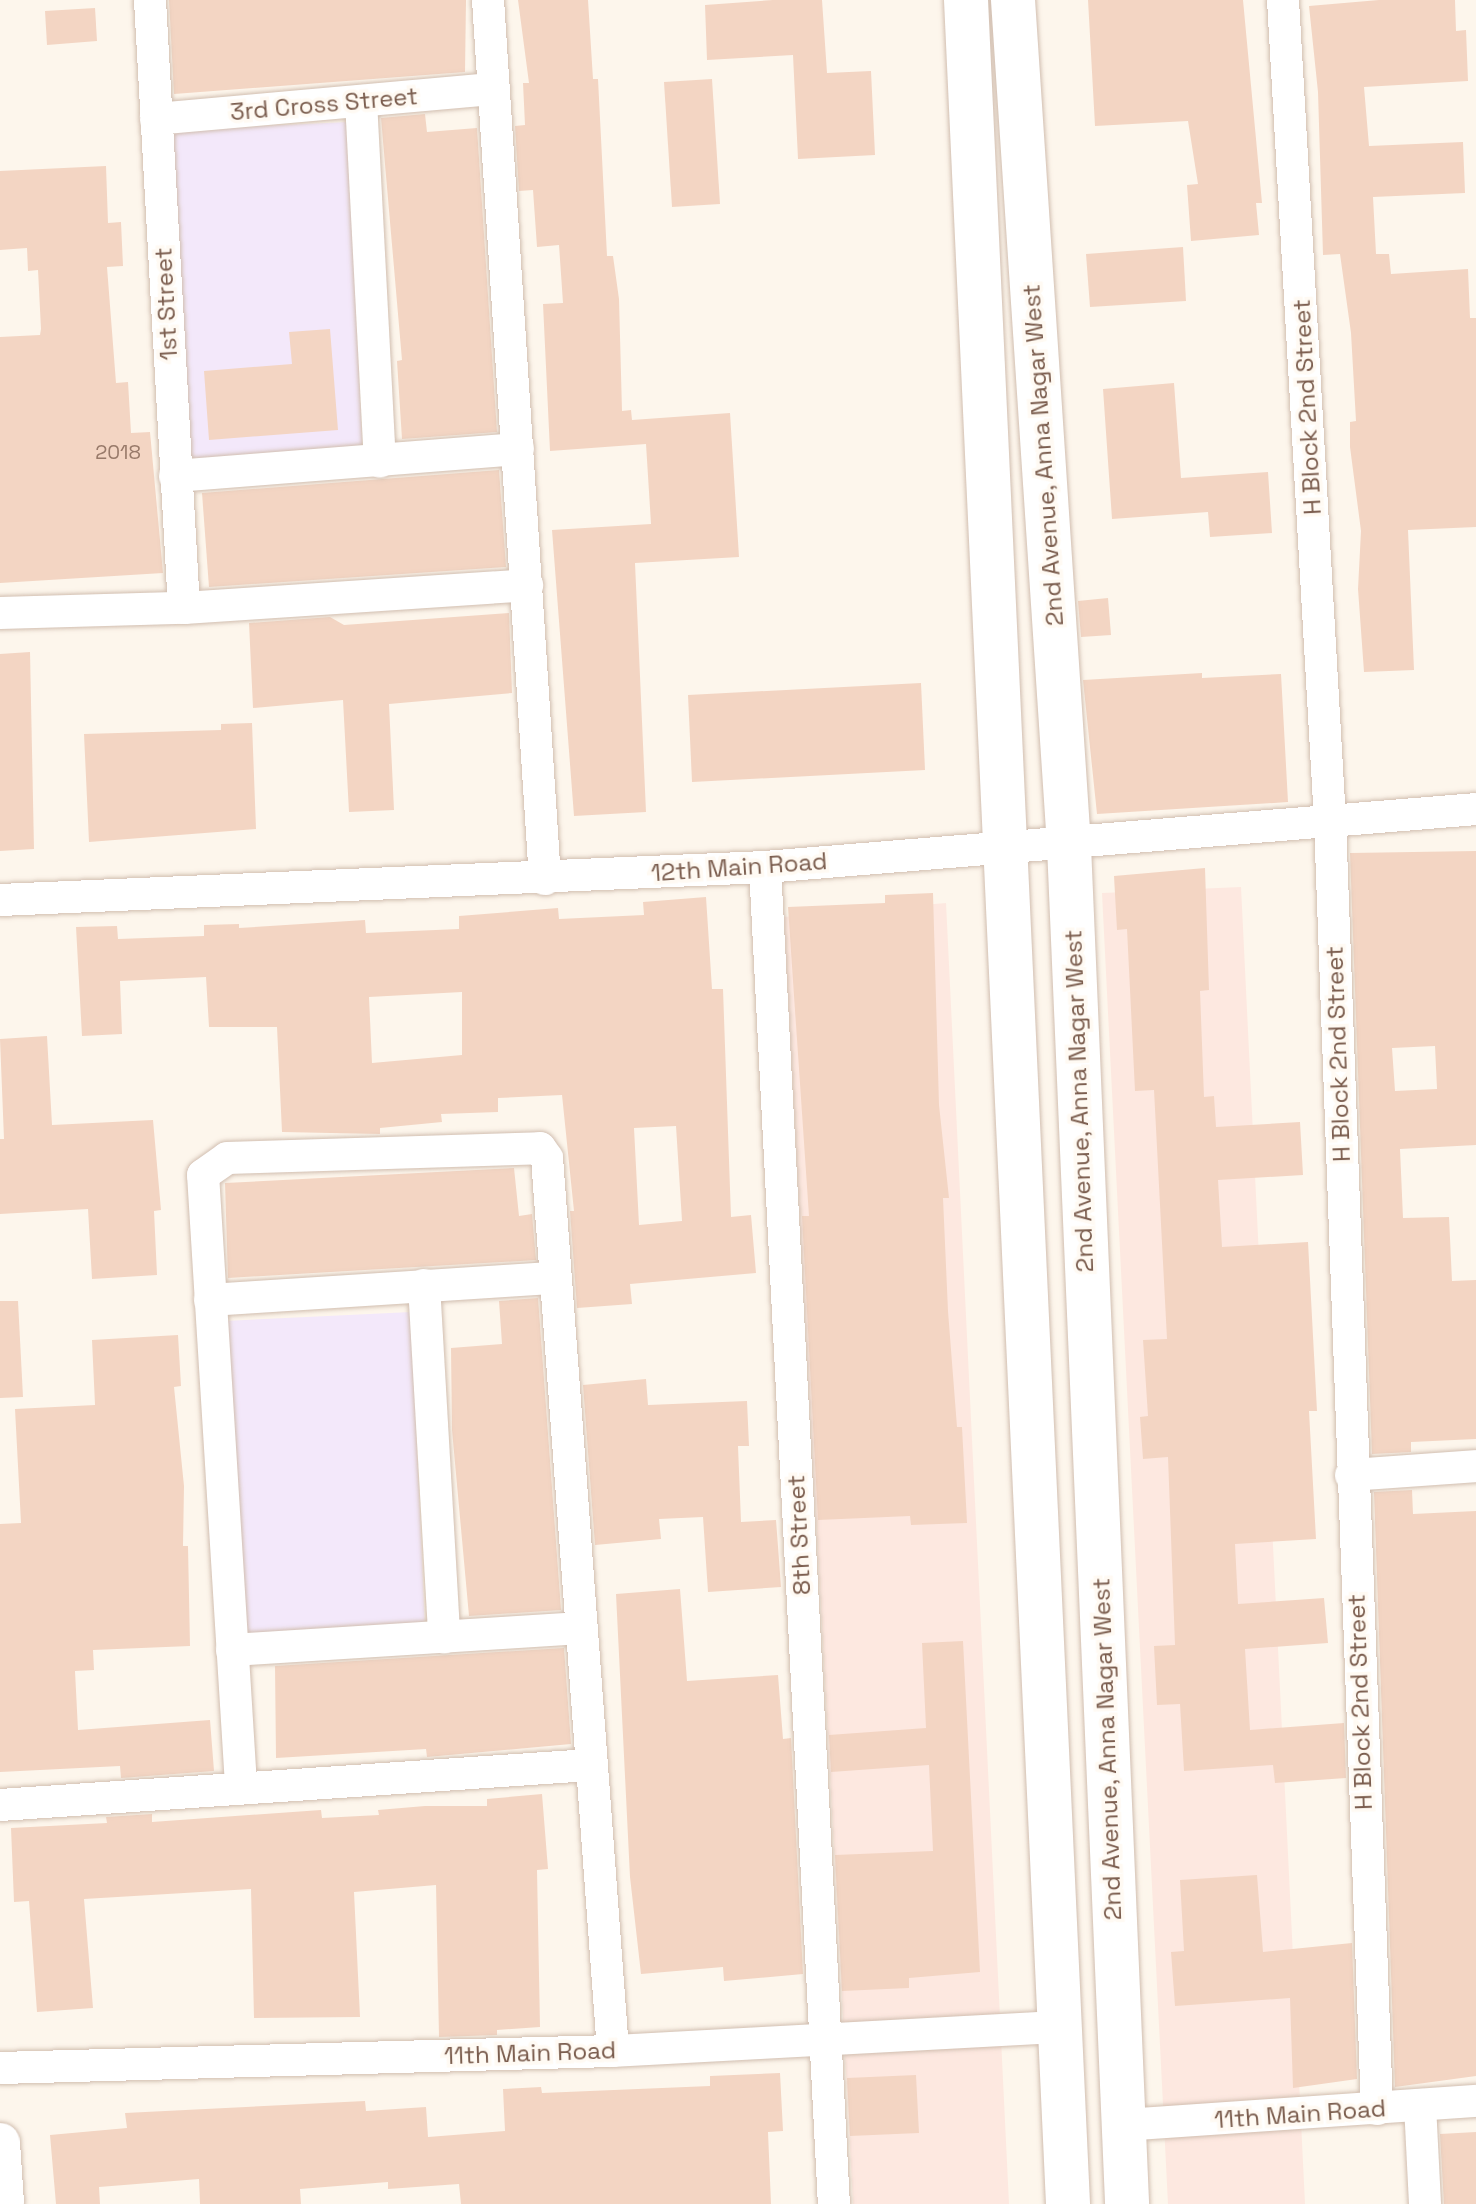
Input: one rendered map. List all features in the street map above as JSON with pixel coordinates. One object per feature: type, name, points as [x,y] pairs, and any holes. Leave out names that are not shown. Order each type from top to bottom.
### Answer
[{"type":"main road","points":[[966,0],[1068,2204]]},
{"type":"main road","name":"2nd Avenue, Anna Nagar West","points":[[1013,0],[1069,846],[1127,2204]]},
{"type":"street","name":"1st Street","points":[[150,0],[184,608]]},
{"type":"street","points":[[488,0],[545,879]]},
{"type":"street","name":"H Block 2nd Street","points":[[1283,0],[1330,821],[1351,1475],[1377,2109]]},
{"type":"street","name":"3rd Cross Street","points":[[156,119],[493,89]]},
{"type":"street","points":[[361,101],[380,462]]},
{"type":"street","points":[[175,476],[518,449]]},
{"type":"street","points":[[0,613],[184,608],[527,585]]},
{"type":"street","name":"12th Main Road","points":[[0,900],[545,879],[765,867],[1006,846],[1069,846],[1476,809]]},
{"type":"street","name":"8th Street","points":[[765,867],[834,2204]]},
{"type":"street","points":[[241,1785],[201,1190],[211,1166],[227,1158],[540,1148],[547,1158],[613,2051]]},
{"type":"street","points":[[210,1300],[554,1278]]},
{"type":"street","points":[[424,1285],[444,1637]]},
{"type":"street","points":[[1351,1475],[1476,1466]]},
{"type":"street","points":[[232,1650],[581,1628]]},
{"type":"street","points":[[0,1805],[241,1785],[590,1765]]},
{"type":"street","name":"11th Main Road","points":[[0,2068],[613,2051],[825,2037],[1059,2027]]},
{"type":"street","name":"11th Main Road","points":[[1123,2125],[1476,2101]]},
{"type":"street","points":[[1420,2105],[1425,2204]]},
{"type":"street","points":[[0,2143],[4,2204]]},
{"type":"shaded area","points":[[348,122],[363,464],[187,472],[171,130]]},
{"type":"shaded area","points":[[1241,887],[1305,2204],[1168,2204],[1102,893]]},
{"type":"shaded area","points":[[946,903],[1009,2204],[853,2204],[784,917]]},
{"type":"shaded area","points":[[411,1312],[426,1652],[239,1661],[224,1321]]},
{"type":"building","points":[[169,0],[466,0],[465,72],[174,94]]},
{"type":"building","points":[[518,0],[588,0],[593,79],[598,79],[607,256],[613,256],[619,299],[622,411],[631,410],[632,420],[730,413],[739,557],[635,563],[646,812],[574,816],[552,530],[651,524],[646,444],[550,451],[543,304],[563,303],[559,245],[537,247],[533,190],[519,191],[515,126],[525,125],[523,83],[529,83]]},
{"type":"building","points":[[822,0],[827,73],[871,71],[875,155],[798,159],[793,55],[707,60],[705,5]]},
{"type":"building","points":[[1088,0],[1243,0],[1262,203],[1256,203],[1259,235],[1191,241],[1187,185],[1198,184],[1188,121],[1095,126]]},
{"type":"building","points":[[1379,0],[1455,0],[1456,31],[1466,30],[1468,81],[1364,87],[1369,146],[1463,142],[1465,193],[1373,197],[1376,254],[1389,254],[1391,274],[1468,269],[1470,318],[1476,318],[1476,527],[1408,530],[1414,670],[1364,672],[1358,589],[1361,531],[1350,447],[1350,422],[1356,421],[1351,333],[1340,254],[1323,255],[1318,92],[1309,6]]},
{"type":"building","points":[[95,8],[97,41],[47,45],[45,11]]},
{"type":"building","points":[[712,79],[720,204],[672,207],[664,82]]},
{"type":"building","points":[[425,114],[427,132],[477,128],[497,432],[402,439],[397,361],[402,360],[381,118]]},
{"type":"building","points":[[106,166],[108,223],[121,222],[123,266],[107,267],[116,383],[128,382],[131,433],[150,432],[163,573],[0,583],[0,337],[40,335],[41,329],[38,270],[28,271],[27,248],[0,250],[0,171]]},
{"type":"building","points":[[1183,247],[1186,301],[1090,307],[1086,254]]},
{"type":"building","points":[[330,329],[338,430],[209,440],[204,371],[292,364],[289,332]]},
{"type":"building","points":[[1174,383],[1181,478],[1268,472],[1272,533],[1210,537],[1208,512],[1112,519],[1103,389]]},
{"type":"building","points":[[499,470],[506,567],[209,587],[202,493]]},
{"type":"building","points":[[1108,598],[1111,635],[1081,637],[1078,601]]},
{"type":"building","points":[[509,613],[512,693],[389,704],[394,810],[349,812],[343,700],[253,708],[249,623],[330,617],[344,625]]},
{"type":"building","points":[[30,652],[34,849],[0,851],[0,654]]},
{"type":"building","points":[[1202,673],[1202,678],[1281,674],[1288,802],[1097,814],[1083,680]]},
{"type":"building","points":[[921,683],[925,770],[692,782],[688,695]]},
{"type":"building","points":[[252,723],[256,829],[89,842],[84,734],[221,730],[221,724]]},
{"type":"building","points":[[1476,851],[1476,1145],[1400,1149],[1403,1218],[1449,1217],[1452,1281],[1476,1280],[1476,1439],[1411,1442],[1411,1452],[1372,1454],[1350,853]],"holes":[[[1435,1046],[1437,1089],[1395,1091],[1392,1048]]]},
{"type":"building","points":[[1205,868],[1209,990],[1200,991],[1204,1097],[1214,1096],[1216,1127],[1300,1122],[1303,1175],[1218,1180],[1222,1247],[1308,1242],[1317,1411],[1309,1411],[1316,1539],[1235,1544],[1238,1604],[1324,1598],[1328,1643],[1245,1649],[1250,1730],[1344,1723],[1346,1778],[1275,1783],[1273,1765],[1184,1771],[1180,1704],[1157,1705],[1154,1646],[1175,1645],[1168,1457],[1143,1459],[1140,1417],[1148,1416],[1143,1340],[1167,1339],[1154,1090],[1135,1091],[1127,929],[1117,930],[1114,876]]},
{"type":"building","points":[[933,893],[939,1105],[949,1198],[943,1198],[948,1311],[957,1427],[962,1427],[967,1523],[911,1525],[910,1516],[818,1520],[802,1216],[809,1216],[788,907],[885,903],[885,895]]},
{"type":"building","points":[[706,897],[712,989],[723,989],[731,1217],[751,1215],[756,1273],[630,1284],[632,1304],[577,1308],[570,1211],[574,1211],[562,1095],[498,1098],[498,1112],[441,1114],[442,1122],[380,1128],[380,1134],[282,1132],[277,1027],[209,1027],[206,977],[120,981],[122,1034],[82,1036],[76,927],[117,926],[118,939],[204,936],[204,925],[239,924],[239,928],[365,920],[366,933],[459,929],[459,916],[558,908],[559,919],[644,915],[643,902]],"holes":[[[462,992],[462,1055],[372,1063],[369,997]],[[676,1126],[682,1221],[639,1225],[634,1128]]]},
{"type":"building","points":[[47,1036],[52,1125],[153,1120],[161,1210],[154,1211],[157,1275],[92,1279],[88,1209],[0,1214],[0,1139],[4,1139],[0,1039]]},
{"type":"building","points":[[514,1168],[519,1216],[532,1214],[536,1260],[228,1278],[225,1183]]},
{"type":"building","points":[[538,1298],[561,1610],[469,1616],[452,1430],[451,1348],[502,1344],[499,1301]]},
{"type":"building","points":[[0,1301],[18,1301],[23,1397],[0,1398]]},
{"type":"building","points":[[178,1335],[181,1386],[174,1387],[184,1486],[183,1546],[188,1546],[190,1646],[93,1650],[94,1670],[75,1671],[78,1730],[210,1720],[214,1771],[121,1778],[120,1766],[0,1772],[0,1524],[21,1523],[15,1409],[95,1405],[92,1340]]},
{"type":"building","points":[[646,1379],[648,1405],[747,1401],[749,1446],[738,1446],[741,1522],[776,1520],[781,1587],[708,1592],[703,1517],[659,1519],[661,1539],[595,1545],[583,1385]]},
{"type":"building","points":[[1412,1490],[1413,1514],[1476,1511],[1476,2076],[1395,2087],[1374,1492]]},
{"type":"building","points":[[680,1589],[687,1681],[778,1675],[783,1739],[791,1738],[803,1974],[724,1981],[723,1967],[641,1974],[630,1877],[616,1594]]},
{"type":"building","points":[[963,1641],[980,1972],[909,1978],[909,1988],[842,1991],[835,1855],[933,1851],[929,1765],[831,1772],[829,1735],[926,1728],[922,1643]]},
{"type":"building","points":[[564,1648],[571,1744],[427,1757],[426,1749],[276,1758],[275,1666]]},
{"type":"building","points":[[542,1794],[548,1869],[537,1870],[540,2027],[497,2030],[497,2035],[439,2037],[436,1885],[354,1892],[360,2017],[254,2018],[251,1889],[84,1899],[93,2008],[37,2012],[29,1901],[14,1902],[11,1828],[107,1823],[106,1817],[152,1814],[152,1822],[321,1810],[322,1818],[379,1815],[378,1810],[487,1806],[487,1799]]},
{"type":"building","points":[[1257,1875],[1263,1952],[1352,1943],[1357,2079],[1293,2088],[1290,1998],[1175,2006],[1171,1952],[1184,1951],[1180,1880]]},
{"type":"building","points":[[780,2073],[783,2131],[768,2132],[771,2204],[461,2204],[459,2184],[388,2189],[388,2182],[300,2189],[301,2204],[200,2204],[199,2179],[99,2187],[100,2204],[56,2204],[50,2135],[127,2128],[125,2113],[365,2101],[366,2111],[426,2107],[428,2137],[505,2131],[503,2089],[541,2087],[542,2093],[710,2086],[710,2076]]},
{"type":"building","points":[[916,2075],[919,2133],[850,2136],[847,2078]]},
{"type":"building","points":[[1476,2132],[1476,2204],[1444,2204],[1440,2134]]}]
